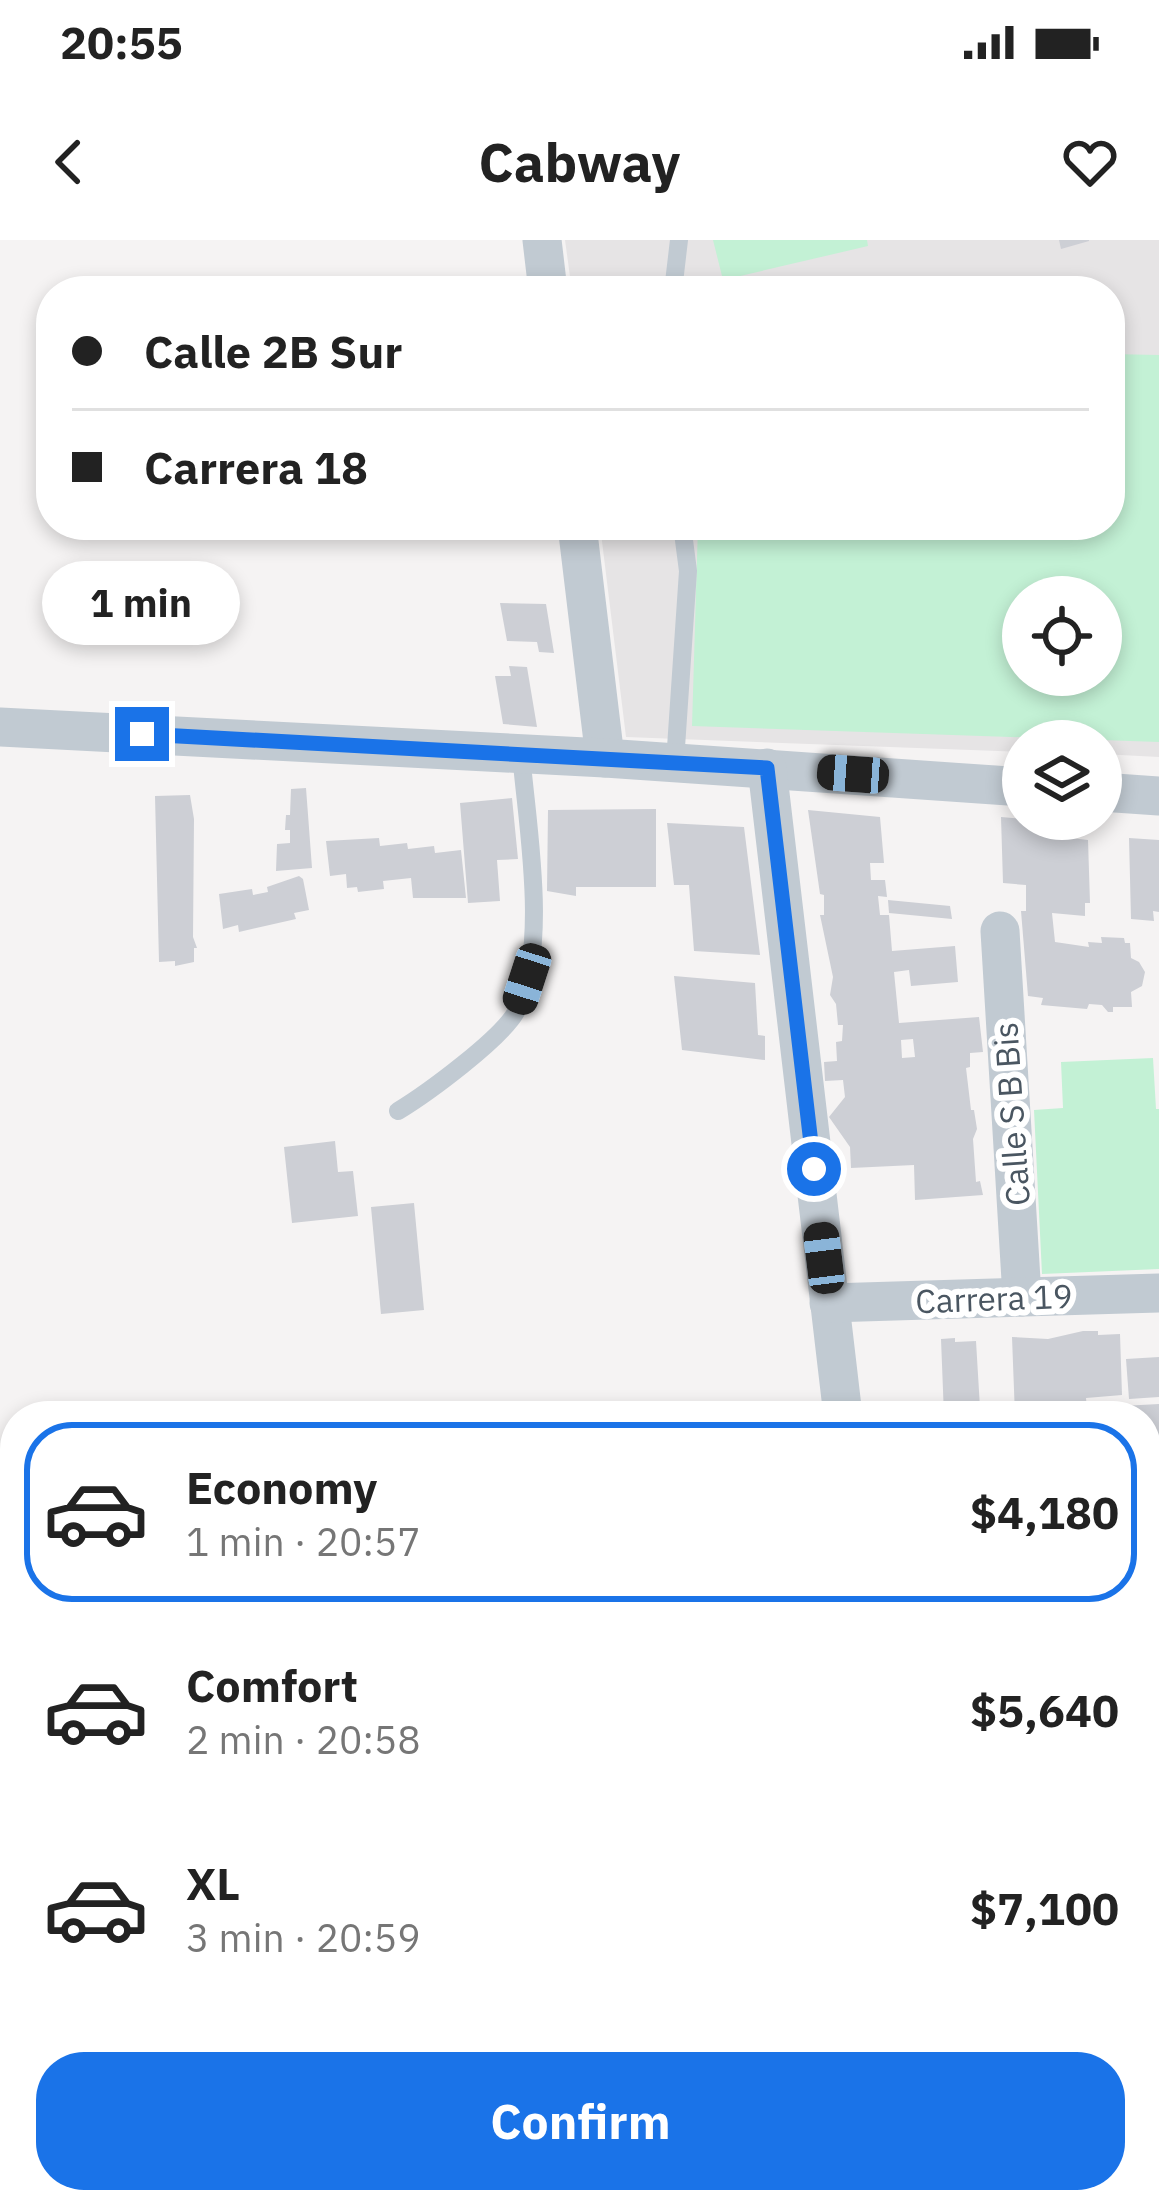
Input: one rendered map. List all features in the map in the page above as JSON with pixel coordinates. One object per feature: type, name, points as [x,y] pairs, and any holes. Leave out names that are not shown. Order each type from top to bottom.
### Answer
[{"type":"street","points":[[542,240],[546,276]]},
{"type":"street","points":[[579,540],[605,758]]},
{"type":"street","points":[[0,727],[521,753],[1002,785]]},
{"type":"street","points":[[767,768],[841,1401]]},
{"type":"street","points":[[1122,793],[1159,796]]},
{"type":"street","name":"Calle S B Bis","points":[[1000,931],[1022,1297]]},
{"type":"street","name":"Carrera 19","points":[[830,1303],[1159,1293]]},
{"type":"lane","points":[[675,276],[679,240]]},
{"type":"lane","points":[[675,763],[688,571],[684,540]]},
{"type":"lane","points":[[398,1111],[436,1088],[515,1014],[535,937],[521,753]]},
{"type":"shaded area","points":[[565,240],[1159,240],[1159,757],[1122,755],[1122,720],[1002,720],[1002,751],[626,737],[602,540],[1125,540],[1125,276],[570,276]]},
{"type":"green space","points":[[713,240],[867,240],[868,246],[740,276],[722,276]]},
{"type":"green space","points":[[1125,354],[1159,355],[1159,742],[1122,741],[1122,720],[1002,720],[1002,737],[692,726],[698,540],[1125,540]]},
{"type":"green space","points":[[1153,1058],[1159,1109],[1159,1269],[1042,1274],[1034,1110],[1063,1108],[1061,1062]]},
{"type":"building","points":[[1059,240],[1089,240],[1089,241],[1061,249]]},
{"type":"building","points":[[500,603],[546,604],[554,653],[539,652],[537,642],[507,641]]},
{"type":"building","points":[[509,666],[527,667],[537,727],[503,724],[495,676],[511,676]]},
{"type":"building","points":[[306,788],[312,868],[276,871],[277,844],[290,843],[290,830],[285,830],[291,789]]},
{"type":"building","points":[[190,795],[197,948],[194,962],[175,966],[175,961],[159,962],[155,796]]},
{"type":"building","points":[[512,798],[518,859],[497,860],[500,901],[468,903],[460,803]]},
{"type":"building","points":[[656,809],[656,887],[576,887],[576,896],[547,891],[548,810]]},
{"type":"building","points":[[808,810],[880,817],[884,863],[870,863],[871,880],[885,880],[887,897],[878,896],[880,915],[889,915],[892,951],[955,946],[958,982],[911,986],[909,970],[894,972],[899,1023],[979,1017],[983,1052],[970,1053],[970,1067],[966,1068],[977,1129],[973,1139],[976,1182],[980,1181],[983,1195],[915,1200],[914,1165],[851,1168],[850,1147],[829,1117],[845,1097],[843,1080],[825,1081],[824,1062],[837,1061],[836,1042],[842,1041],[843,1025],[838,1025],[830,995],[833,977],[820,915],[824,915],[824,895],[820,894]],"holes":[[[913,1039],[915,1057],[902,1058],[901,1040]]]},
{"type":"building","points":[[1001,817],[1002,840],[1088,840],[1090,903],[1085,903],[1085,916],[1052,913],[1055,942],[1089,947],[1088,942],[1102,943],[1101,937],[1124,938],[1130,943],[1131,958],[1145,972],[1142,986],[1131,992],[1132,1007],[1113,1007],[1108,1012],[1102,1005],[1089,1004],[1087,1009],[1041,1005],[1043,998],[1028,996],[1021,911],[1026,911],[1026,885],[1003,883]]},
{"type":"building","points":[[667,823],[744,827],[760,955],[694,951],[689,885],[674,885]]},
{"type":"building","points":[[379,838],[380,846],[407,843],[408,849],[434,846],[435,853],[461,850],[466,898],[413,898],[411,878],[383,881],[384,889],[358,892],[357,887],[347,888],[346,874],[330,876],[326,841]]},
{"type":"building","points":[[1129,838],[1159,840],[1159,912],[1153,911],[1154,921],[1131,919]]},
{"type":"building","points":[[299,876],[309,910],[294,913],[296,919],[239,932],[238,925],[223,929],[219,894],[252,889],[253,895],[268,892],[267,887]]},
{"type":"building","points":[[888,900],[950,906],[952,919],[889,913]]},
{"type":"building","points":[[674,976],[755,983],[758,1035],[765,1036],[765,1060],[682,1050]]},
{"type":"building","points":[[335,1141],[338,1172],[353,1171],[358,1216],[292,1223],[284,1147]]},
{"type":"building","points":[[414,1203],[424,1310],[381,1314],[371,1207]]},
{"type":"building","points":[[1083,1331],[1120,1334],[1122,1395],[1086,1401],[1014,1401],[1012,1337],[1048,1339]]},
{"type":"building","points":[[941,1339],[976,1341],[980,1401],[943,1401]]},
{"type":"building","points":[[1159,1357],[1159,1397],[1129,1399],[1126,1359]]},
{"type":"route","points":[[142,734],[767,768],[814,1169]]}]
